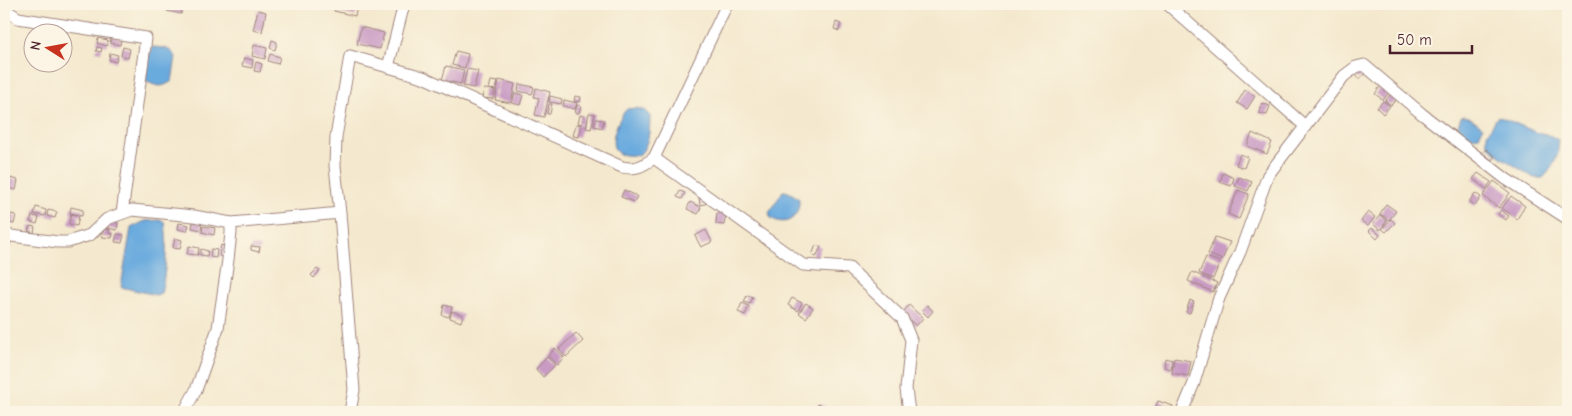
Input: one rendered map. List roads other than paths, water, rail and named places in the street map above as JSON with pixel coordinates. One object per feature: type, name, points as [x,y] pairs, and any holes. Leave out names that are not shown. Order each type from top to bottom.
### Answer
[{"type":"street","points":[[388,67],[404,4]]},
{"type":"street","points":[[350,412],[354,390],[335,166],[336,137],[350,56],[423,77],[622,167],[640,168],[654,158],[727,4]]},
{"type":"street","points":[[1168,4],[1305,126]]},
{"type":"street","points":[[4,9],[18,18],[146,38],[122,213]]},
{"type":"street","points":[[1182,412],[1194,383],[1219,298],[1240,252],[1268,175],[1344,76],[1356,67],[1364,66],[1506,179],[1568,219]]},
{"type":"street","points":[[654,158],[803,265],[848,268],[902,318],[911,340],[906,389],[909,412]]},
{"type":"street","points":[[4,235],[68,242],[90,235],[106,219],[132,210],[194,216],[231,223],[340,213]]},
{"type":"street","points":[[184,412],[196,390],[218,328],[232,233],[231,223]]},
{"type":"water","points":[[152,47],[169,50],[176,57],[172,81],[161,86],[145,81]]},
{"type":"water","points":[[636,108],[644,110],[650,116],[647,143],[638,156],[620,154],[613,144],[617,124],[627,109]]},
{"type":"water","points":[[1465,116],[1483,127],[1479,136],[1461,135],[1458,125],[1461,117]]},
{"type":"water","points":[[1498,116],[1558,140],[1558,151],[1555,161],[1543,178],[1534,178],[1501,157],[1487,144],[1487,134]]},
{"type":"water","points":[[783,191],[789,192],[799,199],[799,205],[795,216],[782,222],[771,218],[769,213]]},
{"type":"water","points":[[159,220],[165,222],[166,240],[165,267],[161,293],[156,295],[121,287],[131,228],[145,221]]}]
